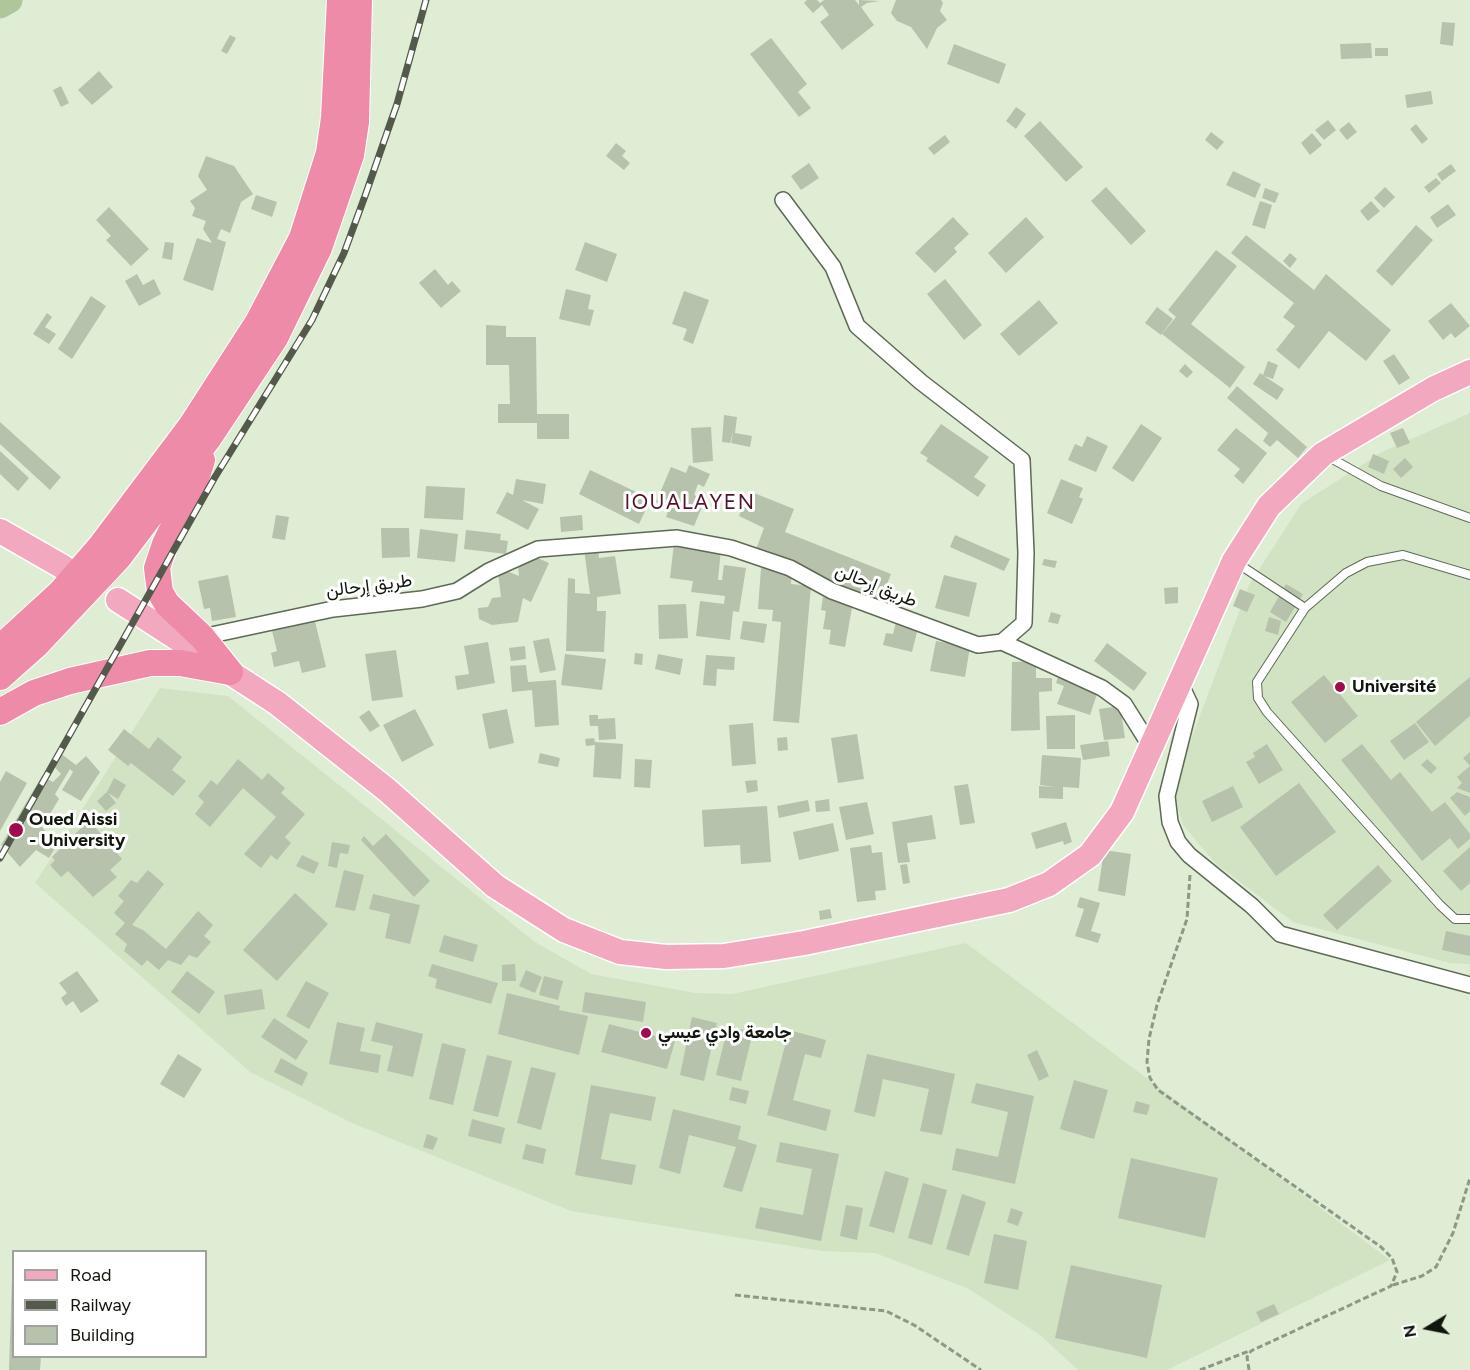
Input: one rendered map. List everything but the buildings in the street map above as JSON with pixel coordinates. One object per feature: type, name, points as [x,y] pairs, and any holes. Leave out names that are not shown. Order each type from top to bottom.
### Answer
[{"type":"highway","points":[[6,639],[61,592],[100,547],[191,426],[258,322],[302,238],[329,153],[334,118],[340,0]]},
{"type":"highway","points":[[0,677],[36,645],[119,557],[208,439],[275,338],[319,248],[351,156],[356,122],[359,0]]},
{"type":"highway","points":[[208,439],[193,488],[165,544],[157,568],[160,592],[167,604],[202,637],[230,672]]},
{"type":"highway","points":[[0,712],[34,693],[70,681],[150,663],[180,663],[230,672]]},
{"type":"main road","points":[[118,600],[277,703],[387,790],[495,886],[564,930],[620,952],[666,957],[724,956],[804,943],[1009,900],[1049,884],[1090,855],[1122,812],[1234,561],[1269,506],[1323,454],[1433,389],[1470,372]]},
{"type":"main road","points":[[0,531],[63,567]]},
{"type":"street","points":[[783,200],[832,267],[857,326],[921,382],[1022,460],[1026,553],[1024,623],[1002,642],[1102,688],[1124,704],[1151,747]]},
{"type":"street","name":"طريق إرحالن","points":[[202,637],[333,609],[422,599],[457,591],[489,571],[538,549],[677,538],[730,548],[790,568],[832,591],[978,645],[1002,642]]},
{"type":"street","points":[[1180,683],[1190,704],[1167,796],[1170,822],[1178,842],[1189,855],[1252,906],[1280,934],[1470,985]]},
{"type":"lane","points":[[1323,454],[1381,486],[1470,518]]},
{"type":"lane","points":[[1470,575],[1403,555],[1367,562],[1346,573],[1305,608],[1257,682],[1258,698],[1267,712],[1440,905],[1455,919],[1470,919]]},
{"type":"lane","points":[[1234,561],[1305,608]]},
{"type":"path","points":[[1189,855],[1190,886],[1186,919],[1157,1005],[1149,1039],[1147,1062],[1150,1078],[1158,1090],[1381,1247],[1395,1263],[1397,1272],[1391,1286]]},
{"type":"path","points":[[1200,1370],[1251,1351],[1391,1286],[1422,1276],[1436,1267],[1453,1233],[1470,1178]]},
{"type":"path","points":[[735,1295],[886,1311],[914,1325],[981,1370]]},
{"type":"path","points":[[1249,1370],[1247,1357],[1251,1351]]},
{"type":"shaded area","name":"Université","points":[[1470,413],[1470,964],[1450,963],[1293,922],[1216,864],[1183,825],[1172,790],[1249,585],[1301,504],[1382,452]]},
{"type":"shaded area","name":"جامعة وادي عيسي","points":[[160,688],[228,696],[535,942],[591,974],[696,993],[732,994],[966,943],[1390,1260],[1167,1370],[1078,1370],[1040,1335],[967,1288],[875,1253],[822,1251],[571,1211],[352,1123],[250,1072],[35,883]]},
{"type":"waterway","points":[[0,5],[9,0]]},
{"type":"railway","points":[[0,858],[215,477],[312,320],[344,253],[365,196],[397,104],[426,0]]},
{"type":"place","name":"Université","points":[[1340,687]]},
{"type":"place","name":"Oued Aissi - University","points":[[16,830]]},
{"type":"place","name":"جامعة وادي عيسي","points":[[646,1033]]},
{"type":"district","name":"IOUALAYEN","points":[[690,503]]}]
